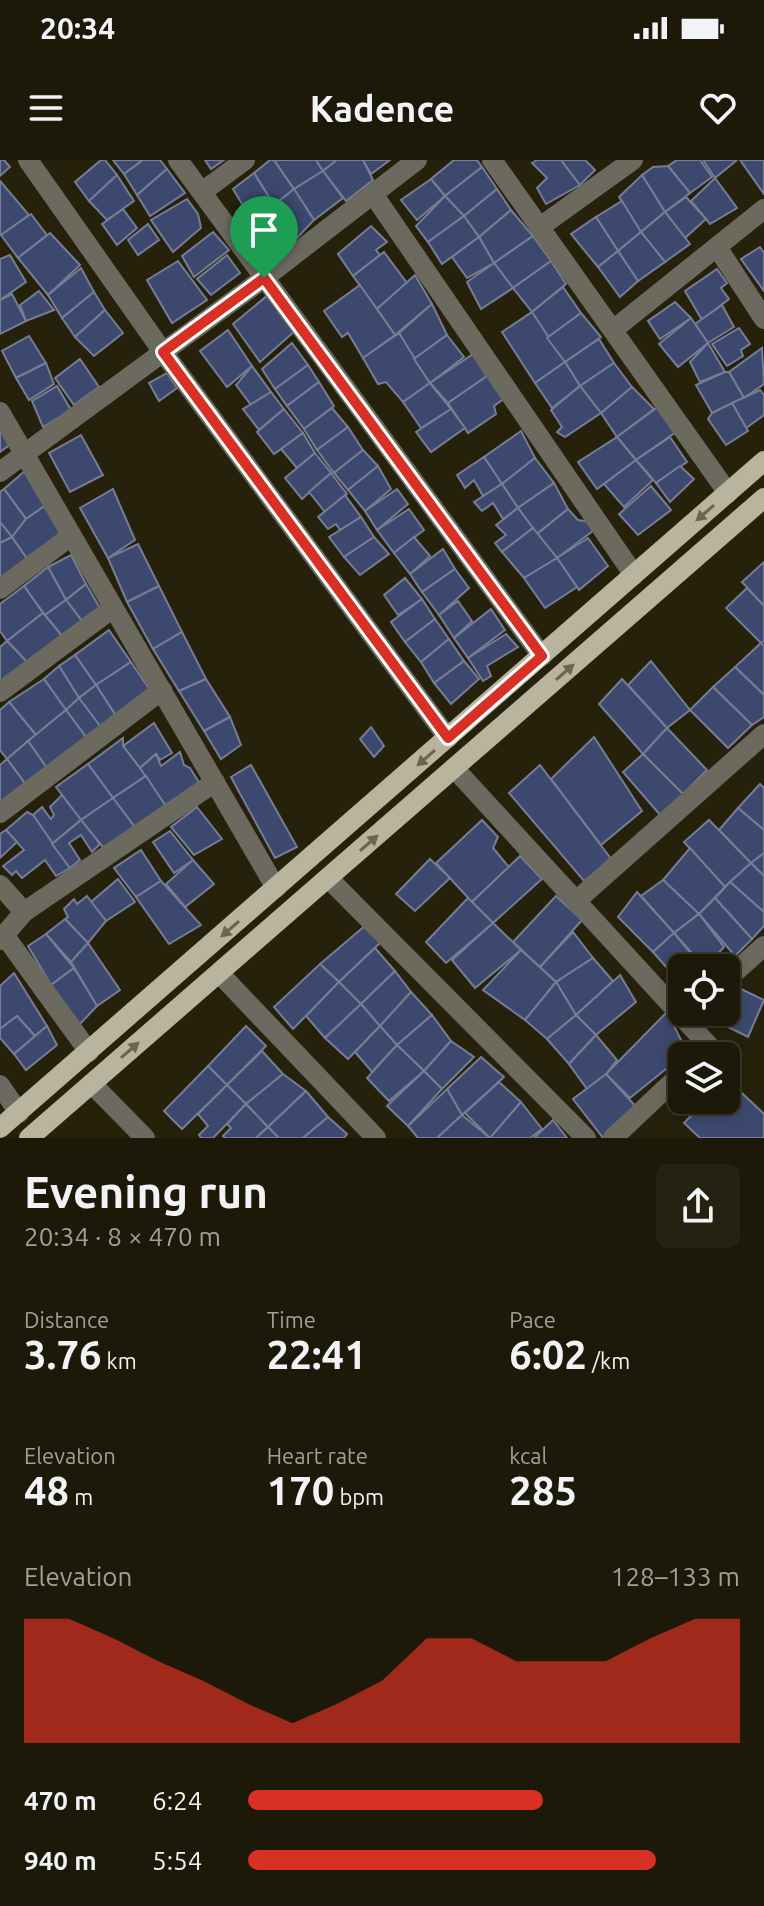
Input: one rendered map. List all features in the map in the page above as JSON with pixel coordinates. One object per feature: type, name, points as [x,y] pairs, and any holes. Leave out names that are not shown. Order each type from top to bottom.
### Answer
[{"type":"main road","points":[[0,1128],[764,461]]},
{"type":"main road","points":[[29,1138],[764,498]]},
{"type":"main road","points":[[489,702],[507,723]]},
{"type":"street","points":[[28,160],[163,352],[448,738]]},
{"type":"street","points":[[178,160],[542,656]]},
{"type":"street","points":[[202,192],[245,160]]},
{"type":"street","points":[[0,472],[264,278],[417,160]]},
{"type":"street","points":[[492,160],[728,493]]},
{"type":"street","points":[[540,227],[633,160]]},
{"type":"street","points":[[373,194],[634,575]]},
{"type":"street","points":[[613,330],[764,209]]},
{"type":"street","points":[[717,247],[764,319]]},
{"type":"street","points":[[0,412],[276,888]]},
{"type":"street","points":[[0,589],[71,536]]},
{"type":"street","points":[[0,692],[113,608]]},
{"type":"street","points":[[0,813],[162,690]]},
{"type":"street","points":[[576,901],[764,734]]},
{"type":"street","points":[[454,768],[668,995]]},
{"type":"street","points":[[89,1052],[3,938],[24,912],[215,782]]},
{"type":"street","points":[[328,878],[586,1138]]},
{"type":"street","points":[[0,885],[24,912]]},
{"type":"street","points":[[740,967],[764,946]]},
{"type":"street","points":[[219,973],[376,1138]]},
{"type":"street","points":[[92,1084],[145,1138]]},
{"type":"street","points":[[0,1085],[19,1113]]},
{"type":"street","points":[[613,1138],[668,1086]]},
{"type":"building","points":[[0,160],[10,167],[0,176]]},
{"type":"building","points":[[105,160],[117,175],[89,201],[75,182]]},
{"type":"building","points":[[113,160],[143,160],[124,174]]},
{"type":"building","points":[[143,160],[160,160],[167,169],[137,195],[124,174]]},
{"type":"building","points":[[205,160],[224,160],[211,169]]},
{"type":"building","points":[[274,160],[294,189],[274,205],[254,173]]},
{"type":"building","points":[[274,160],[316,160],[323,171],[294,189]]},
{"type":"building","points":[[316,160],[337,160],[323,171]]},
{"type":"building","points":[[337,160],[363,160],[373,180],[346,201],[323,171]]},
{"type":"building","points":[[363,160],[390,160],[371,174]]},
{"type":"building","points":[[454,160],[477,160],[482,167],[445,196],[431,179]]},
{"type":"building","points":[[537,160],[561,160],[580,185],[546,204],[537,188],[547,178],[532,163]]},
{"type":"building","points":[[561,160],[585,160],[595,170],[580,185]]},
{"type":"building","points":[[677,160],[700,160],[712,177],[690,193],[668,166]]},
{"type":"building","points":[[703,160],[737,160],[715,178]]},
{"type":"building","points":[[740,160],[764,160],[764,194]]},
{"type":"building","points":[[668,166],[690,193],[665,212],[642,175],[653,167]]},
{"type":"building","points":[[482,167],[497,189],[464,216],[445,196]]},
{"type":"building","points":[[167,169],[185,193],[150,216],[137,195]]},
{"type":"building","points":[[323,171],[343,198],[314,220],[294,189]]},
{"type":"building","points":[[254,173],[274,205],[253,222],[233,189]]},
{"type":"building","points":[[117,175],[134,201],[107,220],[89,201]]},
{"type":"building","points":[[642,175],[665,212],[641,232],[619,197]]},
{"type":"building","points":[[715,178],[737,208],[710,224],[691,201]]},
{"type":"building","points":[[431,179],[445,196],[417,220],[401,200]]},
{"type":"building","points":[[0,181],[29,215],[1,235],[0,233]]},
{"type":"building","points":[[294,189],[314,220],[297,238],[274,205]]},
{"type":"building","points":[[497,189],[511,210],[479,237],[464,216]]},
{"type":"building","points":[[445,196],[464,216],[428,242],[416,226]]},
{"type":"building","points":[[686,197],[706,219],[685,238],[665,212]]},
{"type":"building","points":[[187,199],[198,214],[201,228],[173,252],[151,220]]},
{"type":"building","points":[[622,201],[641,232],[618,251],[596,217]]},
{"type":"building","points":[[274,205],[297,238],[276,251],[253,222]]},
{"type":"building","points":[[123,209],[137,228],[117,245],[102,224]]},
{"type":"building","points":[[511,210],[533,236],[494,263],[479,237]]},
{"type":"building","points":[[665,212],[690,244],[665,262],[641,232]]},
{"type":"building","points":[[31,214],[47,235],[18,258],[1,235]]},
{"type":"building","points":[[464,216],[479,237],[442,264],[428,242]]},
{"type":"building","points":[[596,217],[618,251],[598,267],[571,234]]},
{"type":"building","points":[[148,224],[159,240],[138,255],[128,240]]},
{"type":"building","points":[[371,226],[387,242],[376,250],[380,255],[353,276],[338,254]]},
{"type":"building","points":[[213,232],[229,250],[194,277],[182,256]]},
{"type":"building","points":[[641,232],[665,262],[638,281],[618,251]]},
{"type":"building","points":[[50,233],[80,265],[48,295],[18,258]]},
{"type":"building","points":[[533,236],[551,261],[513,288],[494,263]]},
{"type":"building","points":[[479,237],[494,263],[467,278],[452,257]]},
{"type":"building","points":[[760,247],[764,253],[764,291],[741,259]]},
{"type":"building","points":[[618,251],[638,281],[620,297],[598,267]]},
{"type":"building","points":[[384,252],[407,283],[377,309],[353,276]]},
{"type":"building","points":[[10,255],[26,282],[0,300],[0,259]]},
{"type":"building","points":[[227,255],[240,273],[211,295],[197,279]]},
{"type":"building","points":[[178,261],[207,300],[172,323],[147,280]]},
{"type":"building","points":[[551,261],[566,284],[532,312],[513,288]]},
{"type":"building","points":[[494,263],[513,288],[481,309],[467,282]]},
{"type":"building","points":[[81,268],[94,292],[62,318],[48,295]]},
{"type":"building","points":[[717,269],[727,283],[721,288],[729,299],[702,320],[685,291]]},
{"type":"building","points":[[415,275],[432,304],[395,335],[377,309]]},
{"type":"building","points":[[360,285],[395,335],[363,358],[348,333],[342,337],[324,311]]},
{"type":"building","points":[[563,287],[581,313],[547,338],[532,312]]},
{"type":"building","points":[[39,291],[54,310],[26,321],[20,305]]},
{"type":"building","points":[[94,292],[105,310],[75,337],[62,318]]},
{"type":"building","points":[[12,294],[26,321],[0,334],[0,300]]},
{"type":"building","points":[[268,295],[296,330],[260,362],[233,324]]},
{"type":"building","points":[[675,302],[691,318],[660,339],[648,321]]},
{"type":"building","points":[[432,304],[447,335],[414,359],[399,333]]},
{"type":"building","points":[[722,305],[734,327],[708,343],[695,324]]},
{"type":"building","points":[[105,310],[123,333],[94,356],[75,337]]},
{"type":"building","points":[[532,312],[565,362],[535,383],[502,332]]},
{"type":"building","points":[[581,313],[601,337],[565,362],[547,338]]},
{"type":"building","points":[[691,318],[708,343],[678,367],[659,344]]},
{"type":"building","points":[[739,328],[750,344],[741,350],[743,356],[727,366],[712,344]]},
{"type":"building","points":[[228,330],[252,366],[227,387],[200,351]]},
{"type":"building","points":[[399,333],[430,383],[403,402],[386,382],[378,384],[363,358]]},
{"type":"building","points":[[447,335],[464,357],[430,383],[414,359]]},
{"type":"building","points":[[29,336],[46,363],[16,378],[2,351]]},
{"type":"building","points":[[599,339],[614,363],[580,386],[565,362]]},
{"type":"building","points":[[292,343],[308,365],[275,389],[262,369]]},
{"type":"building","points":[[708,343],[725,372],[700,382],[690,362]]},
{"type":"building","points":[[762,348],[764,384],[744,398],[729,372]]},
{"type":"building","points":[[473,354],[490,374],[448,403],[430,383]]},
{"type":"building","points":[[80,359],[99,387],[74,405],[55,378]]},
{"type":"building","points":[[565,362],[580,386],[552,408],[535,383]]},
{"type":"building","points":[[46,363],[54,384],[29,400],[16,378]]},
{"type":"building","points":[[614,363],[632,387],[601,413],[580,386]]},
{"type":"building","points":[[308,365],[319,382],[287,406],[275,389]]},
{"type":"building","points":[[252,366],[271,392],[251,405],[236,385]]},
{"type":"building","points":[[729,372],[744,398],[712,413],[696,385]]},
{"type":"building","points":[[167,373],[177,388],[159,401],[149,383]]},
{"type":"building","points":[[490,374],[505,398],[494,406],[496,414],[468,433],[448,403]]},
{"type":"building","points":[[319,382],[334,406],[304,429],[287,406]]},
{"type":"building","points":[[430,383],[451,409],[421,428],[403,402]]},
{"type":"building","points":[[57,386],[71,410],[43,427],[32,401]]},
{"type":"building","points":[[580,386],[601,413],[565,437],[557,432],[562,427],[551,410]]},
{"type":"building","points":[[632,387],[654,409],[617,437],[601,413]]},
{"type":"building","points":[[760,390],[764,395],[764,415],[746,428],[732,403]]},
{"type":"building","points":[[271,392],[284,409],[259,430],[243,409]]},
{"type":"building","points":[[732,403],[748,431],[726,445],[708,419],[712,413]]},
{"type":"building","points":[[659,406],[676,432],[636,460],[617,437]]},
{"type":"building","points":[[332,408],[348,427],[317,450],[304,429]]},
{"type":"building","points":[[284,409],[303,433],[274,454],[257,432]]},
{"type":"building","points":[[451,409],[465,428],[431,452],[416,432]]},
{"type":"building","points":[[0,423],[11,444],[0,452]]},
{"type":"building","points":[[348,427],[363,450],[334,473],[317,450]]},
{"type":"building","points":[[521,431],[535,458],[502,484],[484,457]]},
{"type":"building","points":[[303,433],[315,453],[297,468],[281,449]]},
{"type":"building","points":[[81,435],[103,475],[70,492],[49,453]]},
{"type":"building","points":[[617,437],[636,460],[597,489],[578,462]]},
{"type":"building","points":[[670,437],[687,462],[656,483],[636,460]]},
{"type":"building","points":[[363,450],[378,466],[348,490],[334,473]]},
{"type":"building","points":[[315,453],[331,473],[302,499],[285,478]]},
{"type":"building","points":[[484,457],[502,484],[483,496],[474,480],[465,488],[457,475]]},
{"type":"building","points":[[535,458],[554,483],[518,508],[502,484]]},
{"type":"building","points":[[636,460],[653,480],[624,507],[604,484]]},
{"type":"building","points":[[378,466],[391,489],[365,511],[348,490]]},
{"type":"building","points":[[680,466],[694,479],[670,502],[656,483]]},
{"type":"building","points":[[26,470],[46,505],[26,519],[4,489]]},
{"type":"building","points":[[331,473],[347,494],[325,512],[309,492]]},
{"type":"building","points":[[554,483],[568,509],[537,534],[518,508]]},
{"type":"building","points":[[502,484],[518,508],[503,519],[493,503],[482,511],[474,502]]},
{"type":"building","points":[[651,486],[671,510],[638,535],[619,514]]},
{"type":"building","points":[[4,489],[26,519],[12,537],[0,522],[0,492]]},
{"type":"building","points":[[113,489],[135,540],[108,558],[80,508]]},
{"type":"building","points":[[397,489],[408,504],[377,530],[365,511]]},
{"type":"building","points":[[345,495],[361,517],[340,530],[336,524],[328,529],[318,517]]},
{"type":"building","points":[[46,505],[62,536],[30,563],[12,537],[26,519]]},
{"type":"building","points":[[518,508],[533,528],[502,552],[495,543],[506,535],[496,525]]},
{"type":"building","points":[[409,509],[424,530],[394,553],[377,530]]},
{"type":"building","points":[[568,509],[578,520],[590,522],[593,531],[557,558],[537,534]]},
{"type":"building","points":[[361,517],[374,537],[344,557],[329,537]]},
{"type":"building","points":[[0,522],[12,537],[0,543]]},
{"type":"building","points":[[533,528],[557,558],[524,578],[502,552]]},
{"type":"building","points":[[12,537],[27,559],[0,580],[0,543]]},
{"type":"building","points":[[374,537],[389,554],[360,575],[344,557]]},
{"type":"building","points":[[414,537],[430,556],[410,574],[394,553]]},
{"type":"building","points":[[588,538],[608,566],[579,590],[557,558]]},
{"type":"building","points":[[138,544],[159,586],[127,602],[108,558]]},
{"type":"building","points":[[443,549],[455,569],[422,592],[410,574]]},
{"type":"building","points":[[71,555],[86,584],[66,600],[48,567]]},
{"type":"building","points":[[557,558],[577,587],[545,608],[524,578]]},
{"type":"building","points":[[764,562],[764,606],[742,582]]},
{"type":"building","points":[[48,567],[66,600],[45,615],[24,586]]},
{"type":"building","points":[[455,569],[469,588],[439,615],[422,592]]},
{"type":"building","points":[[405,578],[422,599],[398,615],[384,595]]},
{"type":"building","points":[[86,584],[101,610],[82,621],[66,600]]},
{"type":"building","points":[[24,586],[43,613],[7,641],[0,631],[0,604]]},
{"type":"building","points":[[159,586],[182,632],[153,649],[127,602]]},
{"type":"building","points":[[747,588],[764,606],[764,641],[761,643],[726,608]]},
{"type":"building","points":[[422,599],[435,619],[405,642],[391,622]]},
{"type":"building","points":[[66,600],[82,621],[63,637],[45,615]]},
{"type":"building","points":[[458,601],[472,621],[454,638],[439,615]]},
{"type":"building","points":[[491,609],[505,630],[468,658],[454,638]]},
{"type":"building","points":[[43,613],[63,637],[28,663],[7,641]]},
{"type":"building","points":[[435,619],[449,639],[421,662],[405,642]]},
{"type":"building","points":[[109,630],[131,662],[96,685],[75,655]]},
{"type":"building","points":[[182,632],[206,679],[179,691],[153,649]]},
{"type":"building","points":[[506,634],[518,647],[487,666],[491,676],[483,681],[468,658]]},
{"type":"building","points":[[449,639],[464,661],[434,683],[421,662]]},
{"type":"building","points":[[7,641],[28,663],[0,682],[0,647]]},
{"type":"building","points":[[761,643],[764,646],[764,695],[735,667]]},
{"type":"building","points":[[75,655],[96,685],[79,698],[59,666]]},
{"type":"building","points":[[464,661],[479,679],[451,704],[434,683]]},
{"type":"building","points":[[651,661],[690,710],[667,728],[628,685]]},
{"type":"building","points":[[131,662],[152,693],[118,719],[96,685]]},
{"type":"building","points":[[59,666],[79,698],[66,710],[44,679]]},
{"type":"building","points":[[735,667],[764,695],[764,717],[752,725],[713,687]]},
{"type":"building","points":[[44,679],[66,710],[36,735],[9,702]]},
{"type":"building","points":[[206,679],[230,717],[204,731],[179,691]]},
{"type":"building","points":[[622,679],[667,728],[643,754],[599,704]]},
{"type":"building","points":[[96,685],[118,719],[103,730],[79,698]]},
{"type":"building","points":[[713,687],[752,725],[728,748],[690,710]]},
{"type":"building","points":[[79,698],[103,730],[89,741],[66,710]]},
{"type":"building","points":[[9,702],[36,735],[7,759],[0,750],[0,710]]},
{"type":"building","points":[[66,710],[89,741],[49,771],[28,741]]},
{"type":"building","points":[[230,717],[241,745],[221,759],[204,731]]},
{"type":"building","points":[[154,723],[172,753],[160,760],[156,754],[140,768],[123,746]]},
{"type":"building","points":[[371,727],[384,746],[374,757],[360,739]]},
{"type":"building","points":[[667,728],[707,770],[683,794],[643,754]]},
{"type":"building","points":[[594,737],[642,811],[601,845],[551,779]]},
{"type":"building","points":[[123,738],[123,746],[146,776],[113,798],[88,764]]},
{"type":"building","points":[[28,741],[49,771],[27,786],[7,759]]},
{"type":"building","points":[[180,752],[184,765],[190,768],[200,784],[167,808],[140,768],[156,754],[161,766]]},
{"type":"building","points":[[643,754],[683,794],[661,816],[623,772]]},
{"type":"building","points":[[7,759],[27,786],[0,807],[0,765]]},
{"type":"building","points":[[88,764],[113,798],[81,820],[56,787]]},
{"type":"building","points":[[251,765],[297,847],[275,858],[231,777]]},
{"type":"building","points":[[540,765],[612,860],[584,881],[509,793]]},
{"type":"building","points":[[146,776],[167,808],[137,830],[113,798]]},
{"type":"building","points":[[760,784],[764,788],[764,830],[738,808]]},
{"type":"building","points":[[62,795],[81,820],[52,844],[33,815],[42,807],[51,819],[54,815],[50,807]]},
{"type":"building","points":[[113,798],[137,830],[106,851],[81,820]]},
{"type":"building","points":[[197,807],[222,839],[194,855],[171,827]]},
{"type":"building","points":[[738,808],[764,830],[764,853],[751,863],[719,830]]},
{"type":"building","points":[[27,812],[33,815],[70,868],[56,876],[45,860],[22,878],[16,871],[12,875],[3,866],[24,850],[6,830]]},
{"type":"building","points":[[81,820],[100,844],[92,852],[81,835],[69,843],[80,860],[70,868],[52,844]]},
{"type":"building","points":[[482,820],[498,837],[493,848],[509,867],[472,902],[436,863]]},
{"type":"building","points":[[709,820],[751,863],[725,887],[684,842]]},
{"type":"building","points":[[6,830],[17,842],[0,858],[0,834]]},
{"type":"building","points":[[170,831],[193,860],[174,873],[153,842]]},
{"type":"building","points":[[690,848],[725,887],[699,914],[663,880]]},
{"type":"building","points":[[141,850],[161,881],[136,897],[114,868]]},
{"type":"building","points":[[764,853],[764,876],[751,863]]},
{"type":"building","points":[[520,856],[542,879],[493,923],[472,902]]},
{"type":"building","points":[[430,859],[450,878],[415,911],[396,894]]},
{"type":"building","points":[[193,860],[214,884],[185,907],[166,884]]},
{"type":"building","points":[[751,863],[764,876],[764,912],[730,882]]},
{"type":"building","points":[[118,879],[135,902],[106,921],[91,902]]},
{"type":"building","points":[[663,880],[699,914],[674,933],[641,896]]},
{"type":"building","points":[[161,881],[201,925],[169,944],[136,897]]},
{"type":"building","points":[[730,882],[764,912],[764,926],[752,939],[715,898]]},
{"type":"building","points":[[637,892],[674,933],[653,952],[618,917]]},
{"type":"building","points":[[87,896],[106,921],[88,943],[65,919],[68,917],[64,909],[74,899],[77,904]]},
{"type":"building","points":[[556,896],[582,920],[540,967],[513,942]]},
{"type":"building","points":[[468,898],[493,923],[446,963],[426,942]]},
{"type":"building","points":[[715,898],[752,939],[733,954],[699,914]]},
{"type":"building","points":[[699,914],[724,947],[718,954],[693,954],[674,933]]},
{"type":"building","points":[[65,919],[88,943],[71,962],[46,934]]},
{"type":"building","points":[[493,923],[521,950],[475,988],[452,960]]},
{"type":"building","points":[[367,924],[383,940],[339,982],[320,964]]},
{"type":"building","points":[[573,932],[593,958],[556,982],[540,967]]},
{"type":"building","points":[[674,933],[691,954],[668,954],[668,969],[653,952]]},
{"type":"building","points":[[46,934],[74,968],[51,985],[28,946]]},
{"type":"building","points":[[88,943],[120,990],[97,1006],[71,962]]},
{"type":"building","points":[[375,948],[395,971],[361,1004],[339,982]]},
{"type":"building","points":[[521,950],[556,982],[525,1020],[483,990]]},
{"type":"building","points":[[593,958],[613,981],[576,1015],[556,982]]},
{"type":"building","points":[[320,964],[339,982],[293,1029],[274,1007]]},
{"type":"building","points":[[74,968],[97,1006],[79,1025],[51,985]]},
{"type":"building","points":[[395,971],[411,992],[380,1026],[361,1004]]},
{"type":"building","points":[[14,973],[47,1026],[35,1036],[17,1016],[0,1029],[0,986]]},
{"type":"building","points":[[620,975],[636,1002],[596,1035],[576,1015]]},
{"type":"building","points":[[339,982],[361,1004],[325,1038],[306,1016]]},
{"type":"building","points":[[556,982],[576,1015],[547,1039],[525,1020]]},
{"type":"building","points":[[740,991],[764,1000],[748,1037],[726,1026],[740,1026]]},
{"type":"building","points":[[411,992],[432,1015],[397,1045],[380,1026]]},
{"type":"building","points":[[361,1004],[380,1026],[348,1059],[325,1038]]},
{"type":"building","points":[[667,1012],[668,1026],[674,1026],[682,1042],[668,1042],[668,1067],[630,1098],[606,1074]]},
{"type":"building","points":[[432,1015],[451,1041],[424,1071],[397,1045]]},
{"type":"building","points":[[576,1015],[596,1035],[569,1064],[547,1039]]},
{"type":"building","points":[[17,1016],[35,1036],[14,1054],[0,1038],[0,1029]]},
{"type":"building","points":[[47,1026],[57,1045],[26,1070],[14,1054]]},
{"type":"building","points":[[246,1026],[266,1046],[227,1085],[208,1066]]},
{"type":"building","points":[[380,1026],[397,1045],[372,1072],[355,1052]]},
{"type":"building","points":[[596,1035],[617,1060],[606,1074],[587,1089],[569,1064]]},
{"type":"building","points":[[451,1041],[474,1057],[442,1089],[424,1071]]},
{"type":"building","points":[[397,1045],[424,1071],[389,1101],[367,1078]]},
{"type":"building","points":[[262,1051],[283,1074],[246,1104],[227,1085]]},
{"type":"building","points":[[481,1057],[504,1077],[462,1115],[447,1089]]},
{"type":"building","points":[[208,1066],[227,1085],[182,1129],[164,1111]]},
{"type":"building","points":[[424,1071],[442,1089],[408,1126],[387,1106]]},
{"type":"building","points":[[283,1074],[306,1091],[268,1127],[246,1104]]},
{"type":"building","points":[[606,1074],[640,1111],[603,1138],[573,1099]]},
{"type":"building","points":[[499,1082],[521,1102],[490,1138],[465,1113]]},
{"type":"building","points":[[227,1085],[246,1104],[213,1138],[201,1138],[199,1135],[208,1126],[198,1114]]},
{"type":"building","points":[[447,1089],[462,1115],[437,1138],[418,1138],[408,1126]]},
{"type":"building","points":[[306,1091],[328,1117],[303,1138],[279,1138],[268,1127]]},
{"type":"building","points":[[740,1091],[764,1114],[764,1138],[700,1138],[684,1123],[693,1114],[740,1114]]},
{"type":"building","points":[[521,1102],[542,1129],[530,1138],[490,1138]]},
{"type":"building","points":[[246,1104],[268,1127],[256,1138],[225,1138],[223,1136],[231,1128],[227,1124]]},
{"type":"building","points":[[462,1115],[490,1138],[437,1138]]},
{"type":"building","points":[[328,1117],[347,1134],[344,1138],[303,1138]]},
{"type":"building","points":[[553,1120],[567,1138],[534,1138]]},
{"type":"building","points":[[268,1127],[279,1138],[256,1138]]},
{"type":"route","points":[[264,278],[542,656],[448,738],[163,352],[264,278]]}]
